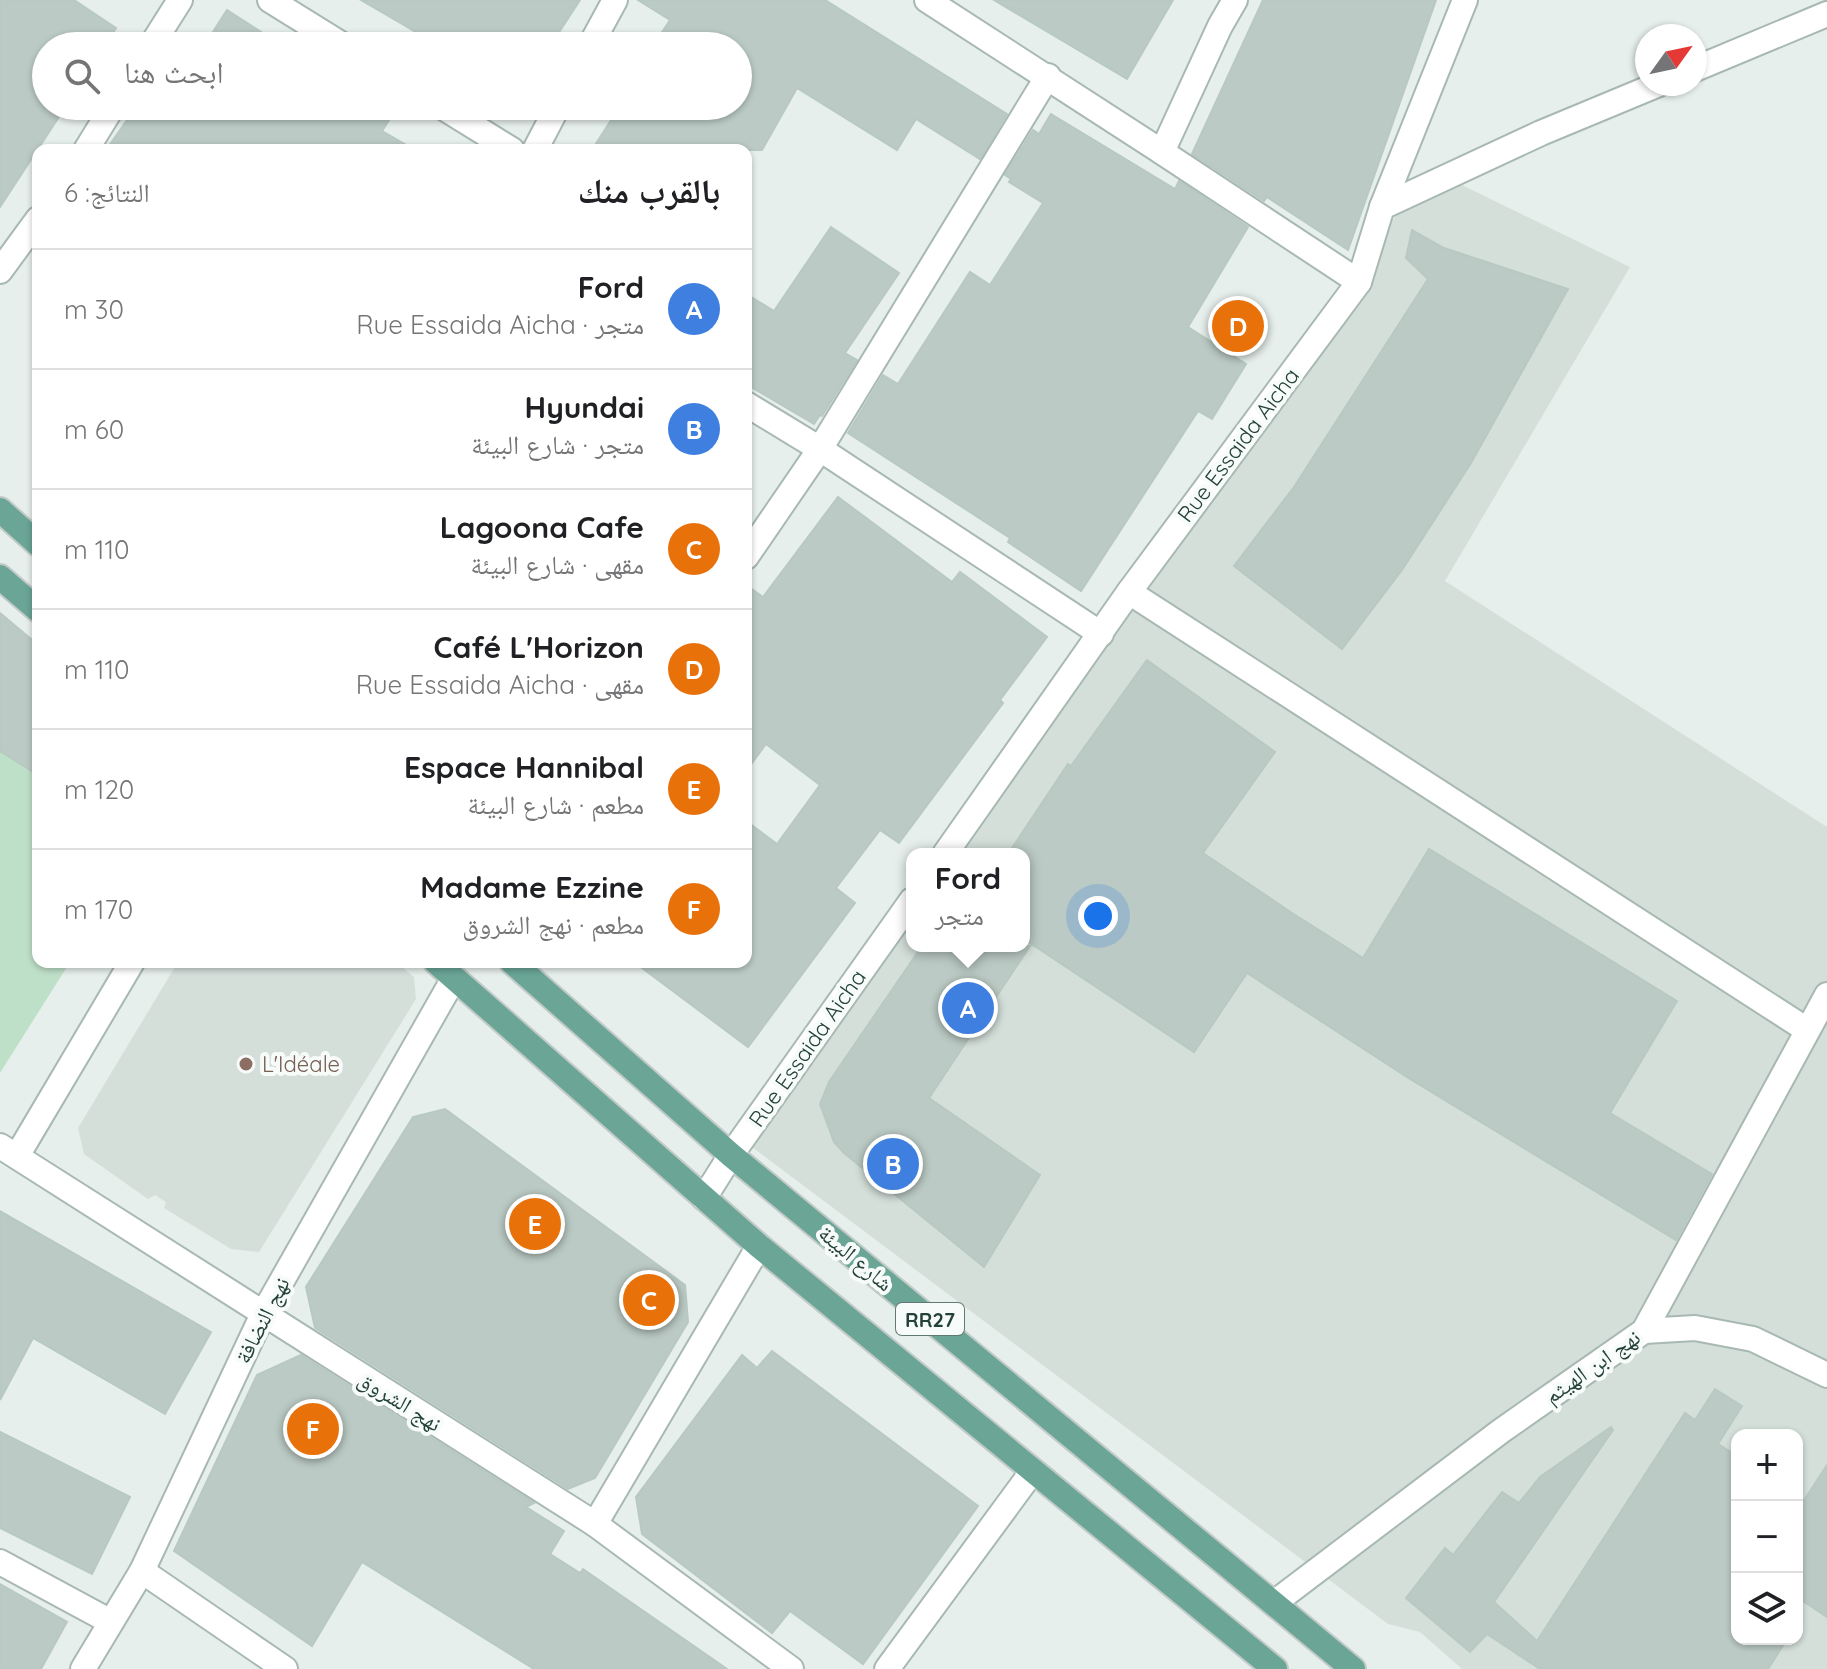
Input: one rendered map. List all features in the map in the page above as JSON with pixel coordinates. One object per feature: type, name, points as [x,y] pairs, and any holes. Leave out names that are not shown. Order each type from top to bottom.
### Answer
[{"type":"main road","points":[[0,510],[32,539]]},
{"type":"main road","points":[[0,577],[32,605]]},
{"type":"main road","name":"شارع البيئة","points":[[519,968],[731,1155],[1353,1669]]},
{"type":"main road","name":"RR27","points":[[445,970],[759,1246],[1275,1669]]},
{"type":"street","points":[[160,32],[180,0]]},
{"type":"street","points":[[270,0],[321,32]]},
{"type":"street","points":[[598,32],[615,0]]},
{"type":"street","points":[[927,0],[1048,76],[1359,282]]},
{"type":"street","points":[[1162,152],[1235,0]]},
{"type":"street","name":"Rue Essaida Aicha","points":[[949,848],[1129,592],[1359,282],[1382,207],[1465,0]]},
{"type":"street","points":[[1707,64],[1827,14]]},
{"type":"street","points":[[752,548],[820,449],[1048,76]]},
{"type":"street","points":[[1382,207],[1541,133],[1635,94]]},
{"type":"street","points":[[90,144],[104,120]]},
{"type":"street","points":[[464,120],[502,144]]},
{"type":"street","points":[[538,144],[551,120]]},
{"type":"street","points":[[0,271],[32,227]]},
{"type":"street","points":[[752,408],[1101,634]]},
{"type":"street","points":[[1129,592],[1807,1030]]},
{"type":"street","name":"Rue Essaida Aicha","points":[[704,1198],[731,1155],[906,908]]},
{"type":"street","points":[[9,1151],[128,968]]},
{"type":"street","name":"نهج النضافة","points":[[83,1669],[142,1571],[263,1314],[445,970]]},
{"type":"street","name":"نهج ابن الهيثم","points":[[1274,1603],[1501,1431],[1644,1331],[1827,995]]},
{"type":"street","name":"نهج الشروق","points":[[9,1151],[595,1524],[791,1669]]},
{"type":"street","points":[[595,1524],[759,1246]]},
{"type":"street","points":[[1644,1331],[1695,1328],[1753,1339],[1827,1375]]},
{"type":"street","points":[[887,1669],[1032,1472]]},
{"type":"street","points":[[0,1562],[111,1622]]},
{"type":"street","points":[[142,1571],[285,1669]]},
{"type":"shaded area","points":[[1429,169],[1630,267],[1445,581],[1827,827],[1827,1669],[1462,1669],[1420,1632],[1388,1624],[740,1138],[906,904],[906,952],[1030,952],[1030,848],[946,848]]},
{"type":"shaded area","name":"L'Idéale","points":[[174,968],[403,968],[414,977],[416,999],[259,1252],[231,1249],[164,1208],[166,1202],[155,1195],[148,1199],[84,1154],[78,1128]]},
{"type":"green space","points":[[0,751],[32,771],[32,968],[66,968],[0,1073]]},
{"type":"building","points":[[0,0],[74,0],[116,28],[114,32],[32,32],[32,120],[57,120],[41,144],[32,144],[32,158],[0,207]]},
{"type":"building","points":[[361,0],[580,0],[559,32],[416,32]]},
{"type":"building","points":[[638,0],[825,0],[1007,114],[980,159],[916,119],[897,150],[797,88],[762,150],[752,150],[752,144],[596,144],[611,120],[752,120],[752,32],[662,32],[670,20]]},
{"type":"building","points":[[994,0],[1173,0],[1127,79]]},
{"type":"building","points":[[1263,0],[1436,0],[1348,250],[1267,197],[1264,201],[1192,154]]},
{"type":"building","points":[[227,10],[261,32],[213,32]]},
{"type":"building","points":[[1051,114],[1175,189],[1179,181],[1248,227],[1188,327],[1246,364],[1212,419],[1198,411],[1081,591],[1008,542],[1010,538],[848,433],[883,375],[898,384],[970,272],[990,285],[1043,203],[1009,182],[1011,179],[1005,175],[1033,130],[1039,134]]},
{"type":"building","points":[[127,120],[389,120],[382,131],[405,144],[110,144]]},
{"type":"building","points":[[831,227],[899,273],[845,353],[857,360],[814,424],[752,388],[752,298],[774,311]]},
{"type":"building","points":[[1412,230],[1444,248],[1568,289],[1471,463],[1402,570],[1342,649],[1234,566],[1294,487],[1428,279],[1406,258]]},
{"type":"building","points":[[838,497],[952,582],[960,572],[1047,637],[1000,700],[1003,703],[899,843],[880,830],[836,888],[855,903],[748,1047],[642,968],[752,968],[752,825],[777,844],[820,785],[766,744],[752,763],[752,589],[763,597]]},
{"type":"building","points":[[0,613],[32,640],[32,771],[0,751]]},
{"type":"building","points":[[1147,660],[1275,752],[1203,853],[1289,911],[1363,958],[1429,849],[1677,1001],[1610,1113],[1712,1174],[1676,1240],[1410,1079],[1247,973],[1194,1052],[1030,943],[1030,848],[1012,848],[1068,764],[1071,766]]},
{"type":"building","points":[[918,952],[1026,952],[929,1098],[1040,1175],[984,1267],[834,1142],[820,1104],[829,1082]]},
{"type":"building","points":[[445,1109],[685,1285],[688,1322],[595,1478],[568,1489],[315,1328],[306,1287],[413,1117]]},
{"type":"building","points":[[0,1211],[211,1332],[165,1414],[33,1338],[0,1400]]},
{"type":"building","points":[[772,1351],[978,1506],[863,1664],[790,1611],[772,1633],[642,1534],[636,1497],[742,1355],[757,1368]]},
{"type":"building","points":[[301,1355],[534,1503],[526,1507],[564,1531],[550,1554],[580,1573],[583,1569],[727,1669],[534,1669],[362,1562],[312,1646],[174,1551],[257,1375]]},
{"type":"building","points":[[1715,1389],[1742,1406],[1718,1444],[1731,1452],[1731,1645],[1783,1645],[1768,1669],[1540,1669],[1487,1634],[1470,1652],[1406,1598],[1445,1548],[1453,1555],[1502,1492],[1519,1503],[1540,1477],[1611,1427],[1613,1430],[1494,1602],[1537,1641],[1685,1413],[1695,1420]]},
{"type":"building","points":[[0,1432],[130,1497],[92,1574],[0,1528]]},
{"type":"building","points":[[1827,1465],[1827,1617],[1803,1601],[1803,1502]]},
{"type":"building","points":[[0,1584],[67,1622],[41,1669],[0,1669]]},
{"type":"place","name":"Café L'Horizon","points":[[1238,326]]},
{"type":"place","name":"Ford","points":[[968,1008]]},
{"type":"place","name":"L'Idéale","points":[[246,1064]]},
{"type":"place","name":"Hyundai","points":[[893,1164]]},
{"type":"place","name":"Espace Hannibal","points":[[535,1224]]},
{"type":"place","name":"Lagoona Cafe","points":[[649,1300]]},
{"type":"place","name":"Madame Ezzine","points":[[313,1429]]}]
